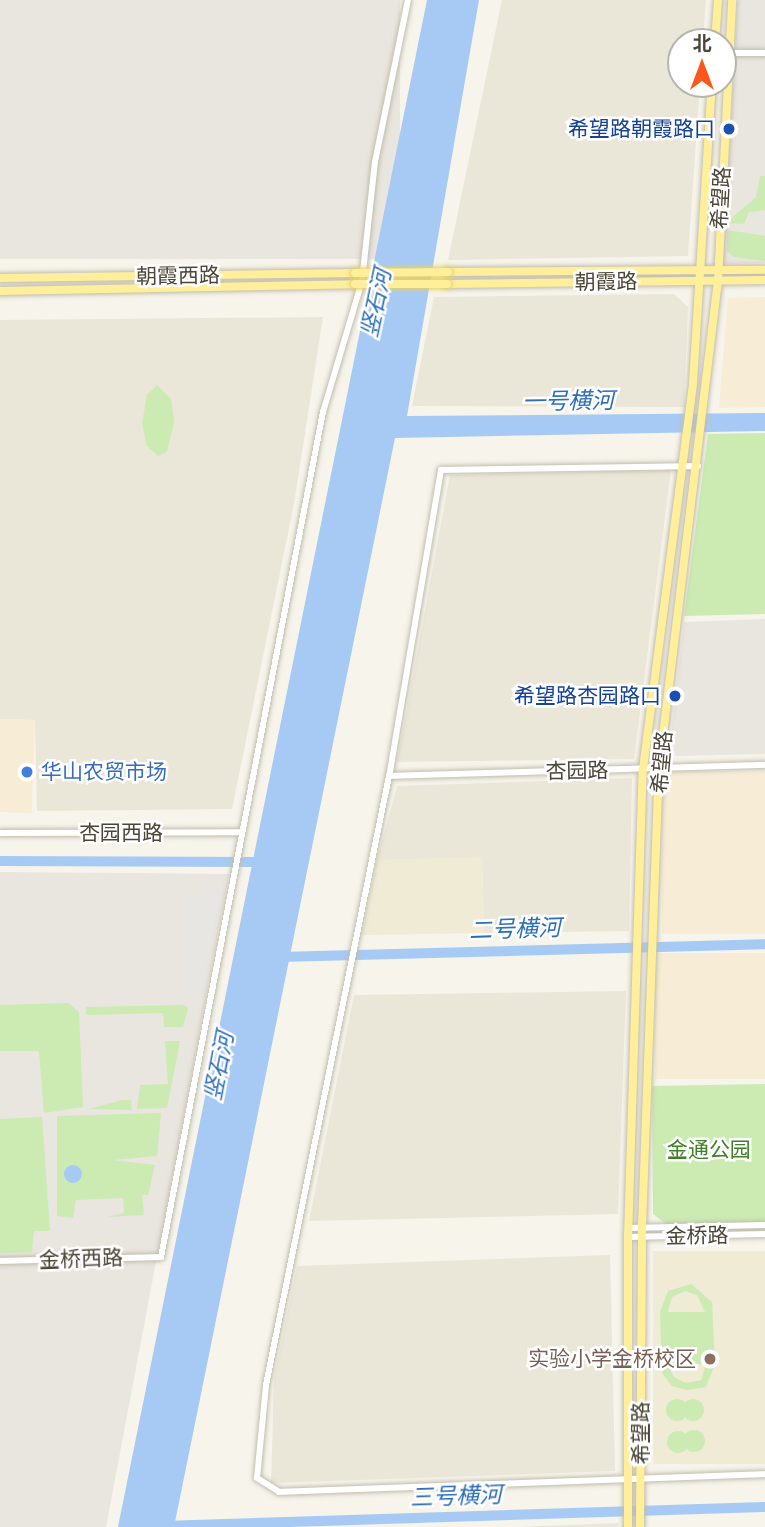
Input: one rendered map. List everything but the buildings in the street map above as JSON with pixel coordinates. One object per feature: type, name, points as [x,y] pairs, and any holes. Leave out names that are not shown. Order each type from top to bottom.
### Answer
[{"type":"main road","points":[[716,28],[718,0]]},
{"type":"main road","name":"希望路","points":[[729,28],[732,0]]},
{"type":"main road","name":"希望路","points":[[628,1527],[629,1232],[643,769],[688,414],[711,98]]},
{"type":"main road","name":"希望路","points":[[640,1527],[642,1227],[659,768],[705,412],[718,281],[724,98]]},
{"type":"main road","name":"朝霞路","points":[[355,273],[765,270]]},
{"type":"main road","name":"朝霞西路","points":[[0,278],[355,273]]},
{"type":"main road","name":"朝霞路","points":[[355,285],[765,280]]},
{"type":"main road","name":"朝霞西路","points":[[0,291],[355,285]]},
{"type":"street","points":[[241,832],[323,412],[362,281],[375,162],[408,0]]},
{"type":"street","points":[[737,53],[765,53]]},
{"type":"street","points":[[698,466],[681,464],[441,470],[389,776],[348,966],[266,1385],[261,1485],[279,1492],[765,1474]]},
{"type":"street","name":"杏园路","points":[[389,776],[765,765]]},
{"type":"street","name":"杏园西路","points":[[0,834],[241,832]]},
{"type":"street","name":"金桥西路","points":[[0,1261],[161,1257],[241,832]]},
{"type":"street","name":"金桥路","points":[[629,1232],[642,1227],[765,1225]]},
{"type":"street","name":"金桥路","points":[[629,1232],[643,1237],[765,1234]]},
{"type":"shaded area","points":[[0,0],[400,0],[400,259],[0,259]]},
{"type":"shaded area","points":[[502,0],[706,0],[704,28],[667,28],[667,98],[699,98],[688,256],[448,260]]},
{"type":"shaded area","points":[[738,0],[765,0],[765,263],[723,264],[732,98],[737,98]]},
{"type":"shaded area","points":[[674,294],[688,307],[684,407],[412,406],[434,297]]},
{"type":"shaded area","points":[[765,297],[765,407],[719,408],[728,298]]},
{"type":"shaded area","points":[[323,317],[294,504],[232,809],[37,811],[35,720],[0,719],[0,320]]},
{"type":"shaded area","points":[[671,470],[634,759],[397,762],[450,475]]},
{"type":"shaded area","points":[[765,619],[765,754],[675,756],[671,735],[684,622]]},
{"type":"shaded area","points":[[0,719],[35,720],[32,813],[0,812]]},
{"type":"shaded area","points":[[662,771],[765,771],[765,934],[662,934]]},
{"type":"shaded area","points":[[632,778],[629,931],[484,933],[482,858],[377,860],[397,786]]},
{"type":"shaded area","points":[[482,857],[484,933],[362,935],[377,860]]},
{"type":"shaded area","points":[[0,872],[229,874],[106,1527],[0,1527]]},
{"type":"shaded area","points":[[201,885],[224,885],[206,993],[183,993],[183,896],[201,895]]},
{"type":"shaded area","points":[[655,953],[765,953],[765,1079],[655,1079]]},
{"type":"shaded area","points":[[626,991],[618,1214],[309,1221],[354,995]]},
{"type":"shaded area","name":"实验小学金桥校区","points":[[653,1251],[765,1251],[765,1464],[653,1464]]},
{"type":"shaded area","points":[[610,1255],[615,1471],[271,1483],[274,1378],[297,1266]]},
{"type":"shaded area","points":[[618,1523],[619,1527],[517,1527]]},
{"type":"green space","points":[[760,176],[765,176],[765,210],[749,212],[744,224],[726,223],[756,197]]},
{"type":"green space","points":[[727,230],[765,236],[765,261],[734,257],[727,251]]},
{"type":"green space","points":[[157,385],[171,399],[174,422],[167,452],[158,456],[147,446],[142,423],[147,395]]},
{"type":"green space","points":[[765,433],[765,614],[684,616],[708,434]]},
{"type":"green space","points":[[68,1003],[79,1012],[83,1107],[44,1113],[39,1051],[0,1051],[0,1005]]},
{"type":"green space","points":[[183,1005],[188,1008],[183,1027],[164,1027],[163,1013],[86,1015],[86,1007]]},
{"type":"green space","points":[[165,1041],[180,1041],[167,1108],[137,1109],[140,1085],[168,1084]]},
{"type":"green space","name":"金通公园","points":[[765,1084],[765,1223],[667,1225],[653,1214],[652,1086]]},
{"type":"green space","points":[[131,1100],[132,1110],[89,1109]]},
{"type":"green space","points":[[161,1113],[157,1156],[113,1160],[155,1165],[148,1195],[142,1195],[144,1215],[107,1217],[124,1213],[123,1198],[76,1200],[73,1218],[57,1216],[57,1116]]},
{"type":"green space","points":[[42,1117],[50,1231],[34,1231],[32,1252],[0,1253],[0,1119]]},
{"type":"green space","points":[[691,1284],[712,1302],[715,1364],[706,1387],[687,1390],[672,1386],[662,1373],[660,1312],[668,1291]],"holes":[[[685,1291],[697,1295],[705,1312],[668,1312],[672,1297]],[[706,1364],[701,1380],[686,1383],[674,1377],[668,1365]]]},
{"type":"green space","points":[[677,1399],[685,1402],[688,1410],[685,1418],[677,1421],[669,1418],[666,1410],[669,1402]]},
{"type":"green space","points":[[693,1399],[701,1402],[704,1410],[701,1418],[693,1421],[685,1418],[682,1410],[685,1402]]},
{"type":"green space","points":[[694,1430],[702,1433],[705,1441],[702,1449],[694,1452],[686,1449],[683,1441],[686,1433]]},
{"type":"green space","points":[[678,1431],[686,1434],[689,1442],[686,1450],[678,1453],[670,1450],[667,1442],[670,1434]]},
{"type":"water","name":"竖石河","points":[[427,0],[479,0],[407,416],[765,413],[765,431],[395,438],[174,1527],[118,1527]]},
{"type":"water","points":[[69,1165],[77,1165],[82,1174],[80,1181],[69,1183],[64,1178],[64,1170]]},
{"type":"waterway","points":[[0,861],[267,862]]},
{"type":"waterway","name":"二号横河","points":[[279,957],[765,944]]},
{"type":"waterway","name":"三号横河","points":[[163,1526],[765,1507]]},
{"type":"place","name":"希望路朝霞路口","points":[[729,129]]},
{"type":"place","name":"希望路杏园路口","points":[[675,696]]},
{"type":"place","name":"华山农贸市场","points":[[27,772]]},
{"type":"place","name":"实验小学金桥校区","points":[[710,1359]]},
{"type":"water label","name":"一号横河","points":[[568,401]]}]
